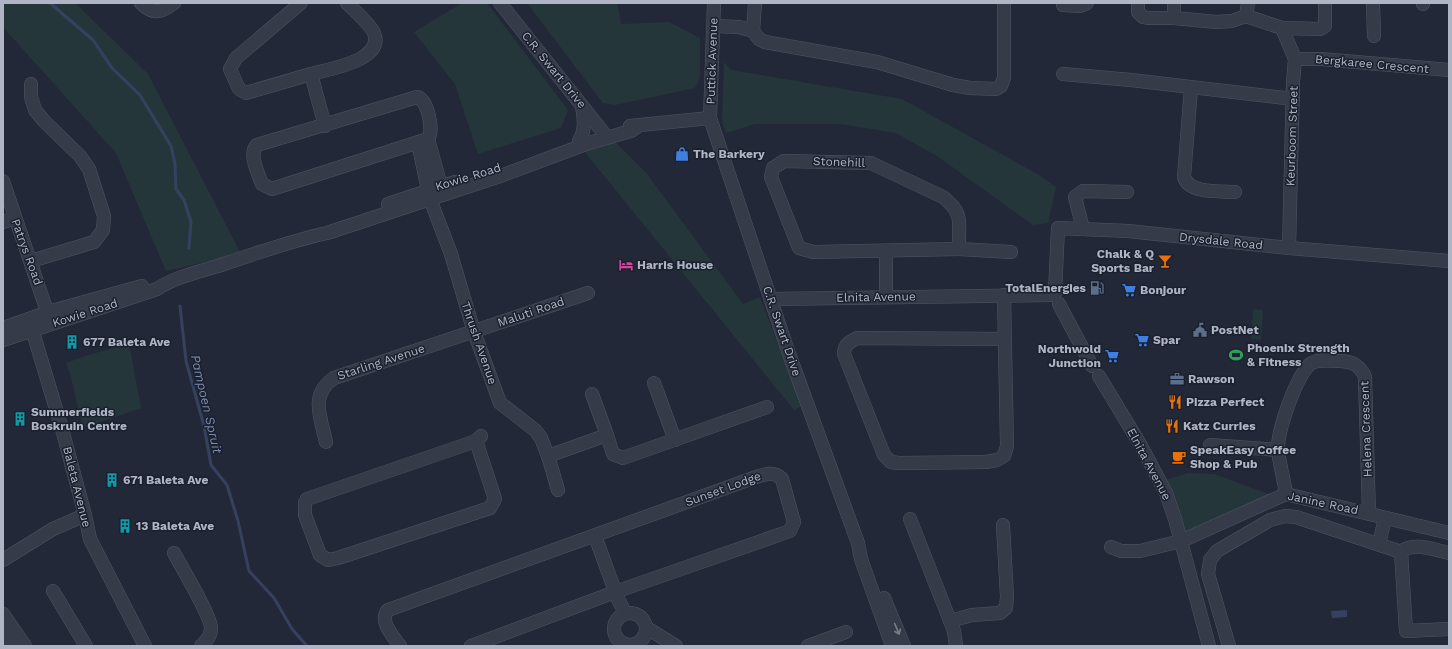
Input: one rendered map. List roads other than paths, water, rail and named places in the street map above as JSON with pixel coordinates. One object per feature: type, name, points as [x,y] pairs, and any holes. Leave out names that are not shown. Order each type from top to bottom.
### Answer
[{"type":"street","points":[[141,3],[147,9],[158,12],[174,3]]},
{"type":"street","points":[[301,3],[236,58],[230,69],[239,89],[246,92],[311,74],[358,60],[370,52],[375,40],[374,32],[347,3]]},
{"type":"street","name":"C.R. Swart Drive","points":[[500,3],[605,135]]},
{"type":"street","name":"Puttick Avenue","points":[[710,118],[714,3]]},
{"type":"street","points":[[753,31],[755,3]]},
{"type":"street","points":[[714,26],[739,27],[753,31],[759,39],[770,44],[877,62],[953,85],[970,88],[996,89],[1001,86],[1004,78],[1004,3]]},
{"type":"street","points":[[1063,4],[1080,6],[1087,3]]},
{"type":"street","points":[[1138,3],[1138,12],[1143,17],[1216,22],[1232,21],[1246,16],[1282,28],[1324,28],[1326,21],[1325,3]]},
{"type":"street","points":[[1174,3],[1174,18]]},
{"type":"street","points":[[1246,16],[1248,3]]},
{"type":"street","points":[[1373,3],[1374,36]]},
{"type":"street","name":"Keurboom Street","points":[[1282,28],[1295,59],[1289,248]]},
{"type":"street","name":"Bergkaree Crescent","points":[[1295,59],[1321,59],[1449,70]]},
{"type":"street","points":[[311,74],[325,126]]},
{"type":"street","points":[[1063,74],[1131,80],[1293,99]]},
{"type":"street","points":[[31,84],[31,97],[35,110],[86,163],[101,207],[104,224],[100,237],[94,242],[31,262]]},
{"type":"street","points":[[1191,88],[1184,178],[1185,182],[1188,185],[1199,189],[1235,192]]},
{"type":"street","points":[[417,97],[425,103],[430,125],[431,134],[423,141],[272,189],[262,184],[253,156],[254,148],[257,145],[325,126],[417,97]]},
{"type":"street","points":[[579,141],[582,136],[584,124],[582,106]]},
{"type":"street","name":"C.R. Swart Drive","points":[[710,118],[770,299],[858,542],[861,559],[892,646]]},
{"type":"street","name":"Kowie Road","points":[[3,340],[31,325],[50,318],[158,289],[172,281],[300,239],[327,233],[579,141],[631,131],[638,126],[710,118]]},
{"type":"street","name":"Kowie Road","points":[[435,193],[605,135]]},
{"type":"street","points":[[423,141],[435,193]]},
{"type":"street","name":"Stonehill","points":[[784,161],[871,163],[943,197],[951,203],[959,214],[959,249],[886,252],[813,252],[799,248],[772,177],[773,168],[784,161]]},
{"type":"street","name":"Patrys Road","points":[[3,181],[9,220],[31,262],[50,318]]},
{"type":"street","points":[[1083,229],[1075,197],[1078,193],[1083,191],[1127,192]]},
{"type":"street","name":"Thrush Avenue","points":[[435,193],[437,213],[474,332],[500,402],[535,430],[541,438],[558,490]]},
{"type":"street","name":"Drysdale Road","points":[[1056,297],[1058,228],[1449,261]]},
{"type":"street","points":[[959,249],[1011,252]]},
{"type":"street","points":[[886,252],[886,296]]},
{"type":"street","name":"Maluti Road","points":[[474,332],[588,293]]},
{"type":"street","points":[[1004,295],[1005,339],[1007,446],[1004,456],[997,460],[986,462],[899,463],[887,460],[844,354],[847,344],[857,338],[1005,339]]},
{"type":"street","name":"Elnita Avenue","points":[[770,299],[1004,295],[1056,297],[1095,371],[1161,482],[1172,508],[1209,646]]},
{"type":"street","name":"Kowie Road","points":[[3,328],[31,325]]},
{"type":"street","name":"Baleta Avenue","points":[[31,325],[86,515],[90,539],[145,646]]},
{"type":"street","name":"Starling Avenue","points":[[326,442],[318,403],[322,388],[326,383],[334,378],[474,332]]},
{"type":"street","name":"Helena Crescent","points":[[1286,494],[1278,450],[1286,406],[1294,388],[1309,365],[1321,361],[1348,361],[1356,364],[1362,369],[1365,377],[1369,513]]},
{"type":"street","points":[[654,383],[675,440]]},
{"type":"street","points":[[592,394],[613,454],[623,458],[767,407]]},
{"type":"street","points":[[548,456],[607,435]]},
{"type":"street","points":[[479,438],[495,494],[494,502],[490,508],[338,558],[328,560],[320,555],[305,515],[305,503],[307,499],[479,438]]},
{"type":"street","points":[[1210,445],[1278,450]]},
{"type":"street","name":"Sunset Lodge","points":[[400,646],[385,622],[385,613],[388,610],[756,477],[770,473],[778,475],[782,479],[794,522],[790,531],[615,592],[471,646]]},
{"type":"street","name":"Janine Road","points":[[1110,547],[1121,551],[1140,551],[1181,541],[1280,495],[1286,494],[1449,533]]},
{"type":"street","points":[[3,560],[53,529],[86,515]]},
{"type":"street","points":[[1229,646],[1208,574],[1210,560],[1217,551],[1270,520],[1285,516],[1296,517],[1402,552]]},
{"type":"street","points":[[1378,544],[1385,518]]},
{"type":"street","points":[[910,519],[950,621],[956,646]]},
{"type":"street","points":[[950,621],[972,615],[1000,613],[1006,608],[1007,597],[1003,525]]},
{"type":"street","points":[[595,536],[615,592],[625,613]]},
{"type":"street","name":"C.R. Swart Drive","points":[[858,542],[864,548],[869,558],[904,646]]},
{"type":"street","points":[[1449,554],[1414,546],[1407,547],[1402,552],[1406,630],[1449,629]]},
{"type":"street","points":[[174,553],[206,614],[211,627],[209,638],[201,646]]},
{"type":"street","points":[[53,590],[86,646]]},
{"type":"street","points":[[630,612],[640,615],[646,623],[647,628],[644,638],[633,645],[620,641],[614,632],[616,621],[625,613],[630,612]]},
{"type":"street","points":[[3,614],[25,646]]},
{"type":"street","points":[[647,628],[676,646]]},
{"type":"street","points":[[808,646],[846,632]]},
{"type":"street","points":[[3,633],[14,646]]},
{"type":"water","points":[[1347,610],[1347,617],[1332,618],[1331,611]]},
{"type":"waterway","name":"Pampoen Spruit","points":[[50,3],[93,40],[112,68],[140,95],[171,146],[175,164],[176,189],[184,200],[191,222],[189,248]]},
{"type":"waterway","name":"Pampoen Spruit","points":[[180,306],[186,361],[204,426],[211,465],[227,485],[238,521],[249,571],[274,598],[292,629],[307,646]]},
{"type":"place","name":"The Barkery","points":[[682,154]]},
{"type":"place","name":"Chalk & Q Sports Bar","points":[[1165,261]]},
{"type":"place","name":"Harris House","points":[[626,265]]},
{"type":"place","name":"TotalEnergies","points":[[1097,288]]},
{"type":"place","name":"Bonjour","points":[[1129,290]]},
{"type":"place","name":"PostNet","points":[[1200,330]]},
{"type":"place","name":"Spar","points":[[1142,340]]},
{"type":"place","name":"677 Baleta Ave","points":[[72,342]]},
{"type":"place","name":"Phoenix Strength & Fitness","points":[[1236,355]]},
{"type":"place","name":"Northwold Junction","points":[[1112,356]]},
{"type":"place","name":"Rawson","points":[[1177,379]]},
{"type":"place","name":"Pizza Perfect","points":[[1175,402]]},
{"type":"place","name":"Summerfields Boskruin Centre","points":[[20,419]]},
{"type":"place","name":"Katz Curries","points":[[1172,426]]},
{"type":"place","name":"SpeakEasy Coffee Shop & Pub","points":[[1179,457]]},
{"type":"place","name":"671 Baleta Ave","points":[[112,480]]},
{"type":"place","name":"13 Baleta Ave","points":[[125,526]]}]
